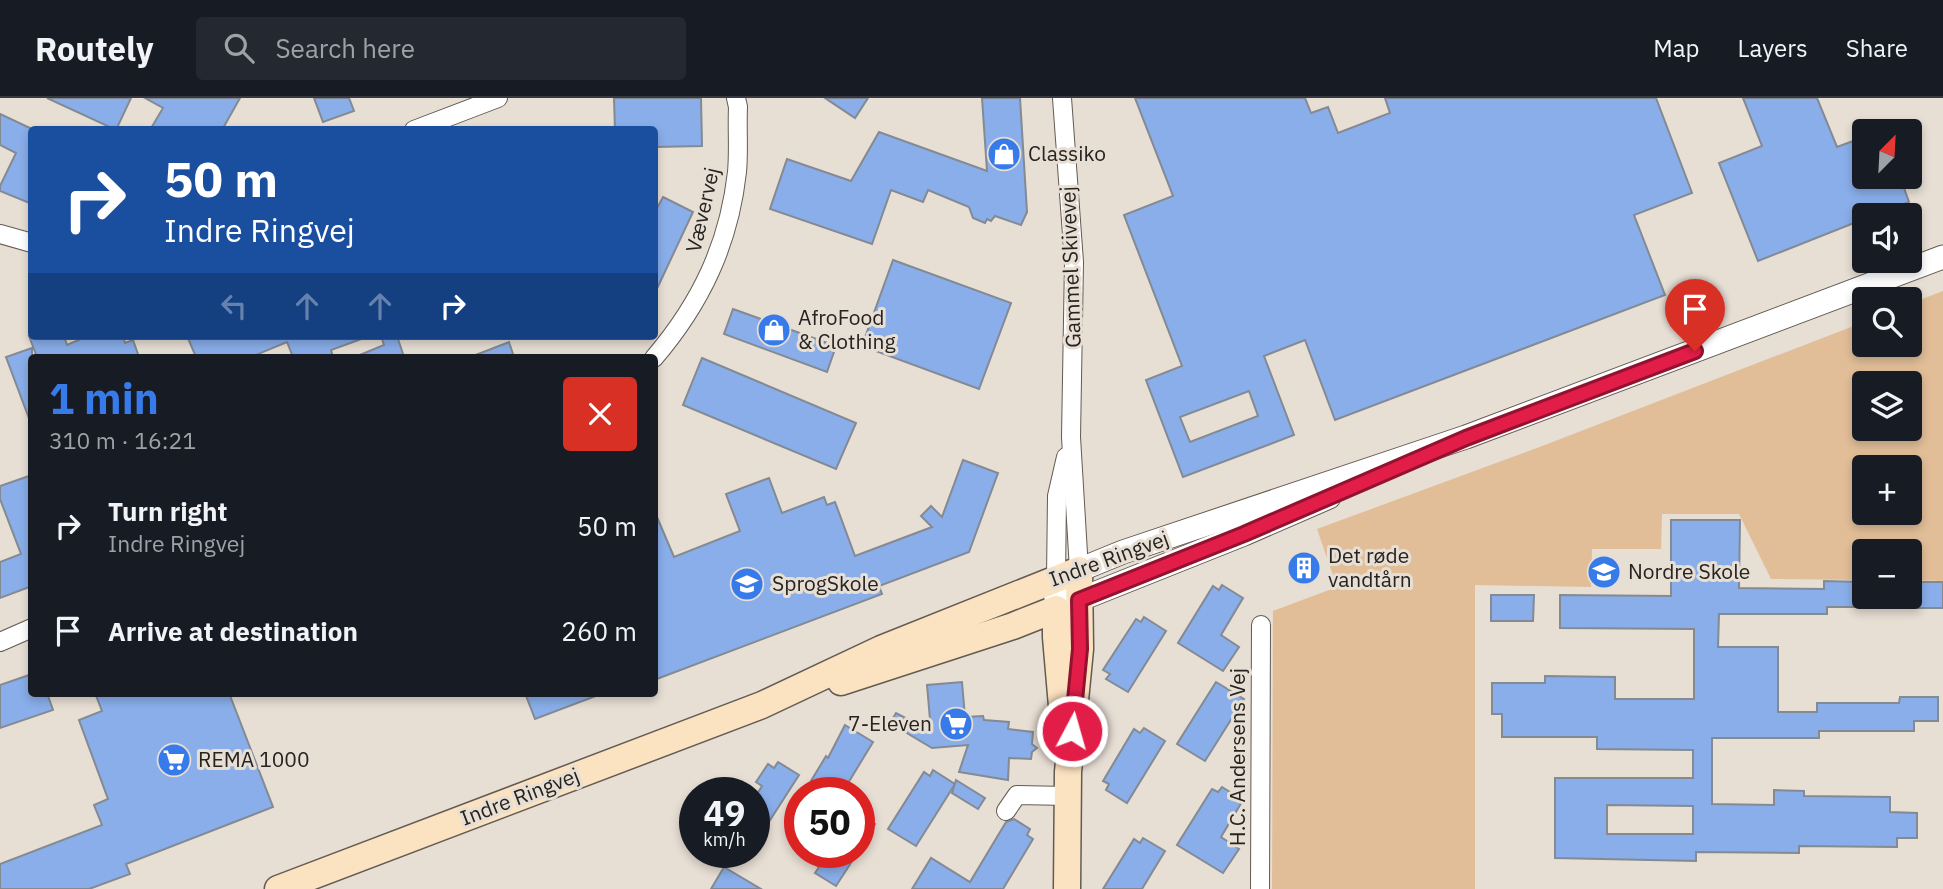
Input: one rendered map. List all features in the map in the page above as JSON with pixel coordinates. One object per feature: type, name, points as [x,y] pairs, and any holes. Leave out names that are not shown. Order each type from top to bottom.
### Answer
[{"type":"main road","name":"Gammel Skivevej","points":[[1067,889],[1068,784],[1056,638],[1068,605],[1068,574]]},
{"type":"main road","name":"Indre Ringvej","points":[[278,889],[762,705],[881,649],[1068,574]]},
{"type":"main road","name":"Indre Ringvej","points":[[762,705],[888,668],[1068,605]]},
{"type":"street","points":[[424,126],[498,98]]},
{"type":"street","name":"Vævervej","points":[[657,354],[678,330],[710,275],[726,228],[737,172],[736,98]]},
{"type":"street","name":"Gammel Skivevej","points":[[1062,98],[1074,262],[1071,436],[1058,496],[1068,574]]},
{"type":"street","points":[[0,234],[28,242]]},
{"type":"street","name":"Indre Ringvej","points":[[1068,574],[1123,552],[1466,438],[1943,257]]},
{"type":"street","name":"Indre Ringvej","points":[[1068,605],[1244,534],[1466,438]]},
{"type":"street","name":"H.C. Andersens Vej","points":[[1260,889],[1261,625]]},
{"type":"street","points":[[0,642],[28,630]]},
{"type":"street","points":[[1006,811],[1017,795],[1068,784]]},
{"type":"shaded area","points":[[1943,291],[1943,581],[1922,580],[1922,539],[1852,539],[1852,580],[1771,579],[1739,514],[1662,514],[1661,549],[1592,549],[1591,587],[1475,585],[1475,889],[1272,889],[1273,611],[1337,587],[1317,529],[1852,327],[1852,357],[1922,357],[1922,299]]},
{"type":"building","points":[[47,98],[131,98],[118,126],[107,126]]},
{"type":"building","points":[[145,98],[240,98],[224,126],[152,126],[163,108]]},
{"type":"building","points":[[314,98],[349,98],[354,111],[323,122]]},
{"type":"building","points":[[614,98],[701,98],[702,146],[658,147],[658,126],[615,126]]},
{"type":"building","points":[[825,98],[868,98],[855,118]]},
{"type":"building","points":[[982,98],[1020,98],[1027,212],[1021,225],[995,216],[991,221],[987,219],[985,223],[973,218],[969,207],[928,190],[923,202],[891,190],[872,244],[770,209],[787,159],[851,181],[879,132],[987,171]]},
{"type":"building","points":[[1135,98],[1305,98],[1311,113],[1328,107],[1338,133],[1390,113],[1385,98],[1656,98],[1692,193],[1634,215],[1665,295],[1335,420],[1305,340],[1264,356],[1294,435],[1183,477],[1146,380],[1182,366],[1124,215],[1173,196]],"holes":[[[1249,391],[1258,416],[1190,442],[1180,417]]]},
{"type":"building","points":[[1743,98],[1817,98],[1837,147],[1852,141],[1852,189],[1904,189],[1909,202],[1852,203],[1852,224],[1758,261],[1719,163],[1762,146]]},
{"type":"building","points":[[0,114],[28,127],[28,202],[0,191],[16,153],[0,145]]},
{"type":"building","points":[[663,197],[693,212],[658,286],[658,206]]},
{"type":"building","points":[[893,260],[1011,303],[979,389],[862,346]]},
{"type":"building","points":[[733,309],[836,346],[827,372],[724,334]]},
{"type":"building","points":[[31,340],[65,340],[67,345],[79,340],[124,340],[125,343],[133,340],[138,354],[36,354]]},
{"type":"building","points":[[189,340],[358,340],[331,350],[332,354],[292,354],[287,342],[258,354],[195,354]]},
{"type":"building","points":[[382,340],[398,340],[403,354],[362,354],[384,345]]},
{"type":"building","points":[[509,342],[513,354],[478,354]]},
{"type":"building","points":[[32,348],[32,354],[28,354],[28,416],[6,357]]},
{"type":"building","points":[[702,358],[856,423],[836,469],[683,405]]},
{"type":"building","points":[[963,460],[998,473],[969,552],[879,586],[882,594],[658,678],[658,519],[674,557],[740,531],[726,494],[769,478],[782,513],[824,497],[827,505],[835,502],[855,556],[932,527],[921,516],[931,506],[942,517]]},
{"type":"building","points":[[28,476],[28,588],[0,598],[0,562],[21,554],[0,499],[0,486]]},
{"type":"building","points":[[1671,520],[1740,520],[1739,588],[1824,589],[1824,581],[1852,582],[1852,607],[1827,607],[1827,614],[1719,614],[1718,647],[1778,647],[1778,712],[1817,712],[1817,703],[1899,703],[1900,697],[1938,697],[1938,721],[1914,721],[1914,731],[1819,731],[1819,738],[1712,738],[1712,804],[1774,805],[1774,790],[1804,791],[1804,796],[1890,797],[1890,812],[1917,813],[1917,838],[1897,838],[1897,847],[1799,846],[1799,853],[1696,852],[1696,861],[1555,858],[1555,778],[1693,778],[1693,750],[1597,749],[1597,737],[1502,737],[1502,714],[1492,714],[1492,683],[1545,683],[1545,676],[1615,677],[1615,699],[1694,699],[1694,629],[1560,628],[1560,595],[1671,596]],"holes":[[[1607,805],[1693,806],[1693,834],[1607,834]]]},
{"type":"building","name":"Det røde vandtårn","points":[[1304,554],[1315,558],[1319,569],[1315,580],[1304,584],[1293,580],[1289,569],[1293,558]]},
{"type":"building","points":[[1922,582],[1943,582],[1943,608],[1922,608]]},
{"type":"building","points":[[1222,585],[1243,598],[1221,635],[1239,647],[1223,671],[1178,643],[1213,586],[1219,590]]},
{"type":"building","points":[[1491,595],[1534,595],[1533,621],[1491,621]]},
{"type":"building","points":[[1144,617],[1166,631],[1128,692],[1106,679],[1110,674],[1103,670],[1136,619],[1141,622]]},
{"type":"building","points":[[28,675],[28,697],[48,697],[53,710],[0,728],[0,685]]},
{"type":"building","points":[[962,682],[965,717],[983,716],[984,720],[1009,722],[1008,729],[1033,732],[1032,744],[1037,748],[1032,752],[1031,759],[1009,758],[1008,780],[959,772],[968,745],[932,748],[890,723],[896,713],[931,731],[927,685]]},
{"type":"building","points":[[1216,682],[1244,699],[1205,761],[1177,744]]},
{"type":"building","name":"REMA 1000","points":[[97,697],[231,697],[273,807],[126,864],[130,874],[89,889],[0,889],[0,864],[102,825],[94,805],[108,799],[79,720],[102,711]]},
{"type":"building","points":[[527,697],[593,697],[535,719]]},
{"type":"building","points":[[845,725],[873,742],[852,777],[813,777],[826,756],[828,758]]},
{"type":"building","points":[[1144,728],[1165,741],[1127,803],[1106,790],[1109,784],[1103,781],[1134,729],[1140,733]]},
{"type":"building","points":[[778,762],[799,775],[784,777],[784,798],[770,820],[770,777],[759,777],[768,764],[774,768]]},
{"type":"building","points":[[933,770],[955,784],[916,846],[888,829],[924,772],[930,776]]},
{"type":"building","points":[[956,780],[985,798],[978,809],[952,793]]},
{"type":"building","points":[[1222,787],[1243,800],[1221,837],[1239,849],[1223,873],[1177,845],[1212,789],[1218,792]]},
{"type":"building","points":[[1014,819],[1030,829],[1027,835],[1033,839],[1003,889],[912,889],[931,858],[970,882],[1006,822]]},
{"type":"building","points":[[1143,838],[1165,851],[1142,889],[1103,889],[1134,839],[1140,843]]},
{"type":"building","points":[[726,868],[761,889],[711,889]]},
{"type":"building","points":[[818,868],[848,868],[836,886],[815,873]]},
{"type":"place","name":"Classiko","points":[[1004,154]]},
{"type":"place","name":"AfroFood & Clothing","points":[[774,330]]},
{"type":"place","name":"Det røde vandtårn","points":[[1304,568]]},
{"type":"place","name":"Nordre Skole","points":[[1604,572]]},
{"type":"place","name":"SprogSkole","points":[[747,584]]},
{"type":"place","name":"7-Eleven","points":[[956,724]]},
{"type":"place","name":"REMA 1000","points":[[174,760]]},
{"type":"route","points":[[1072,731],[1080,649],[1079,600],[1244,534],[1466,438],[1695,351]]}]
